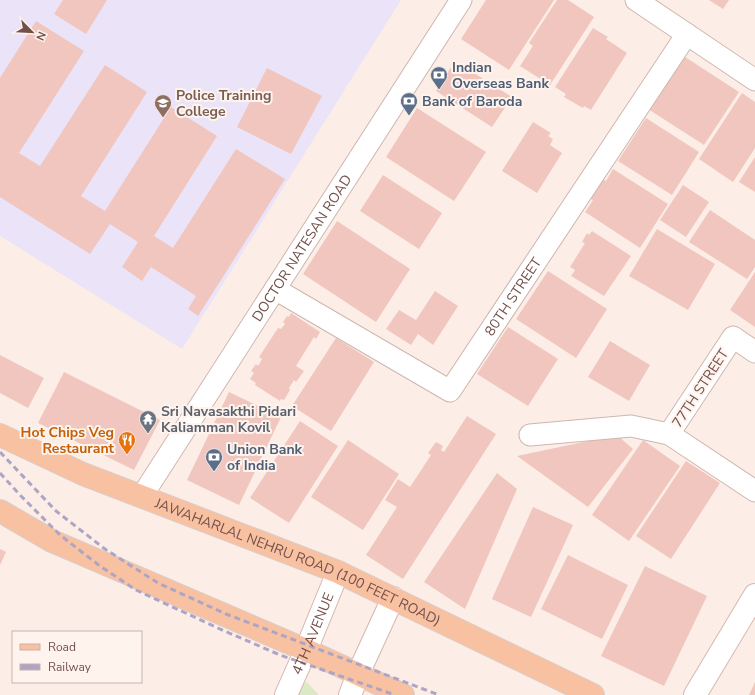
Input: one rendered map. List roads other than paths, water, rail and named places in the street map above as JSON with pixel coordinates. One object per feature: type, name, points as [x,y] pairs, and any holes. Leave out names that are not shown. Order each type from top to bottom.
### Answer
[{"type":"main road","name":"JAWAHARLAL NEHRU ROAD (100 FEET ROAD)","points":[[0,435],[83,474],[338,572],[594,695]]},
{"type":"main road","points":[[0,511],[52,541],[306,650],[403,695]]},
{"type":"main road","name":"4TH AVENUE","points":[[286,695],[338,572]]},
{"type":"main road","points":[[695,695],[755,595]]},
{"type":"main road","points":[[350,695],[393,598]]},
{"type":"street","name":"DOCTOR NATESAN ROAD","points":[[142,496],[461,0]]},
{"type":"street","points":[[636,0],[687,34],[752,72]]},
{"type":"street","name":"80TH STREET","points":[[275,289],[450,391],[687,34]]},
{"type":"street","name":"77TH STREET","points":[[755,352],[733,337],[669,434],[755,491]]},
{"type":"street","points":[[530,434],[631,426],[669,434]]},
{"type":"railway","points":[[0,452],[56,511],[105,549],[158,583],[226,614],[439,695]]},
{"type":"railway","points":[[0,473],[60,535],[100,566],[136,590],[280,655],[395,695]]},
{"type":"place","name":"Indian Overseas Bank","points":[[439,90]]},
{"type":"place","name":"Bank of Baroda","points":[[409,116]]},
{"type":"place","name":"Police Training College","points":[[163,118]]},
{"type":"place","name":"Sri Navasakthi Pidari Kaliamman Kovil","points":[[148,434]]},
{"type":"place","name":"Hot Chips Veg Restaurant","points":[[127,455]]},
{"type":"place","name":"Union Bank of India","points":[[214,472]]}]
